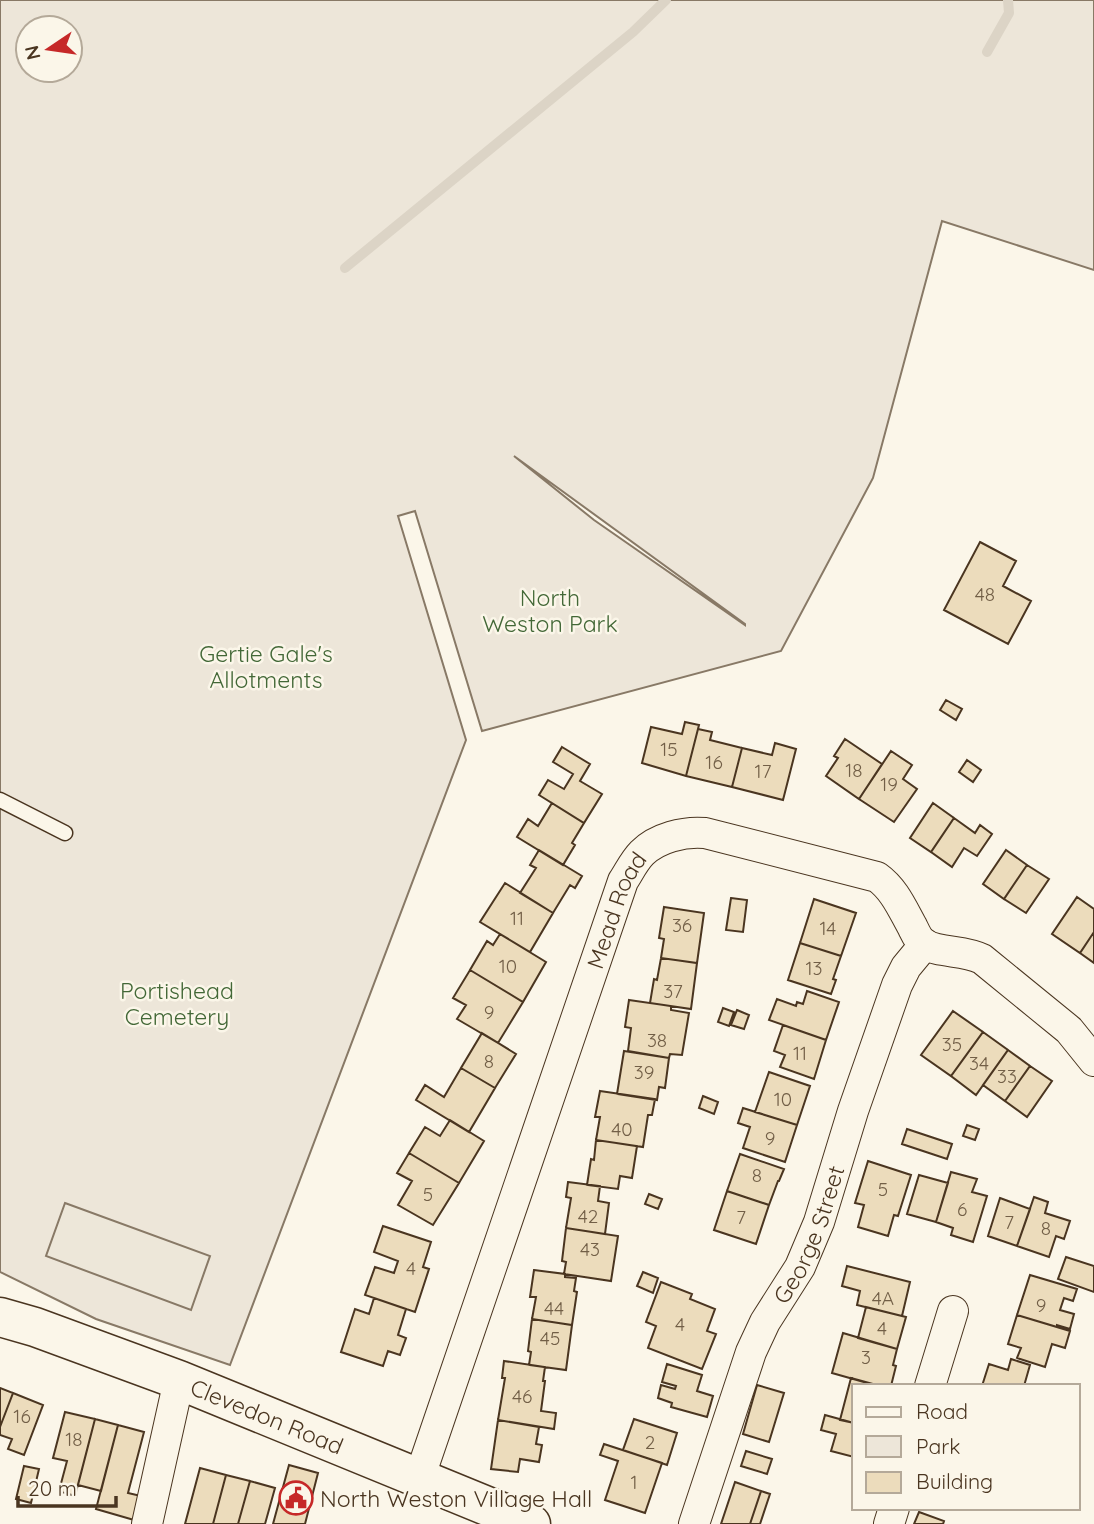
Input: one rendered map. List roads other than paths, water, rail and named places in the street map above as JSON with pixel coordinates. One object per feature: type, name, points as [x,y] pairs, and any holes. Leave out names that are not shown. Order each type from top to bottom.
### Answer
[{"type":"main road","name":"Clevedon Road","points":[[0,1317],[35,1327],[179,1380],[531,1524]]},
{"type":"street","name":"Mead Road","points":[[419,1479],[623,881],[641,854],[665,839],[696,832],[870,875],[881,880],[892,891],[918,937],[925,944]]},
{"type":"street","points":[[925,944],[982,960],[1069,1030],[1094,1061]]},
{"type":"street","name":"George Street","points":[[694,1524],[751,1352],[765,1322],[800,1267],[819,1222],[853,1111],[897,985],[906,967],[925,944]]},
{"type":"street","points":[[931,1384],[953,1305]]},
{"type":"street","points":[[147,1524],[179,1380]]},
{"type":"lane","points":[[0,800],[65,833]]},
{"type":"waterway","points":[[345,268],[633,32],[666,0]]},
{"type":"waterway","points":[[987,52],[1009,13],[1008,0]]},
{"type":"place","name":"North Weston Village Hall","points":[[296,1498]]},
{"type":"park label","name":"North Weston Park","points":[[550,610]]},
{"type":"park label","name":"Gertie Gale's Allotments","points":[[266,666]]},
{"type":"park label","name":"Portishead Cemetery","points":[[177,1003]]}]
